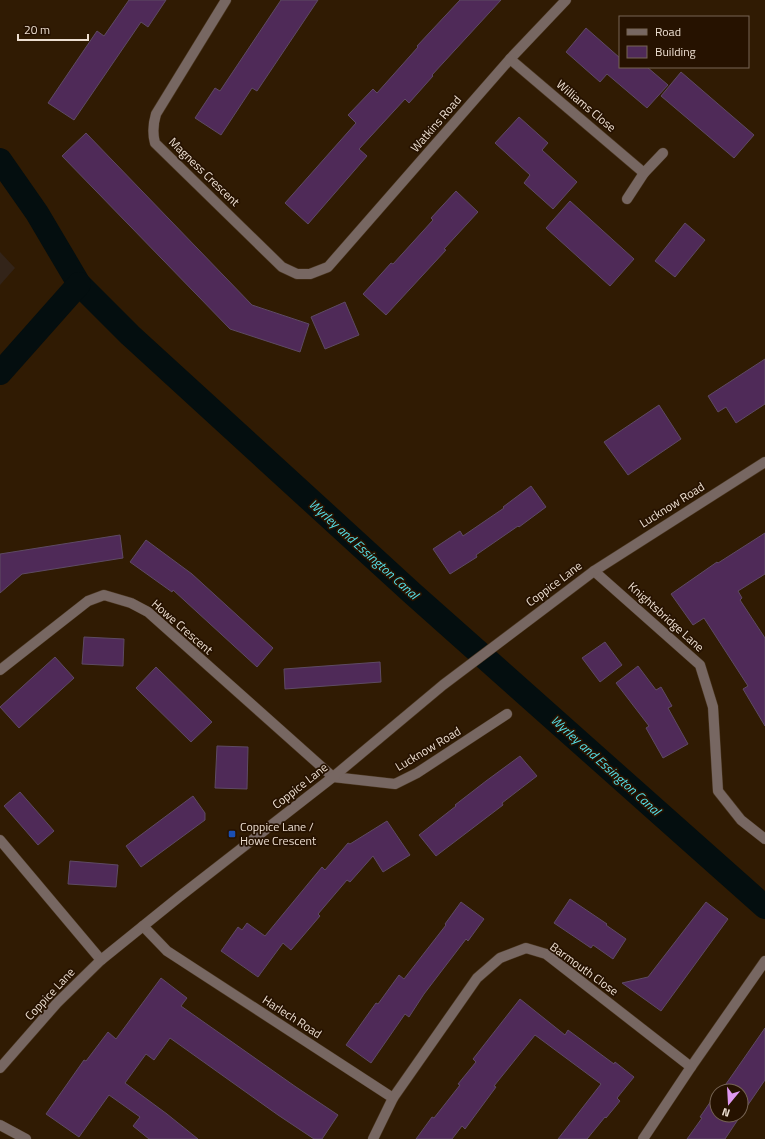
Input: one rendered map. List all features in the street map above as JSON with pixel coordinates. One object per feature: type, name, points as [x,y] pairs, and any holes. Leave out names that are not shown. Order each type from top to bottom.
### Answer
[{"type":"street","name":"Magness Crescent","points":[[226,0],[156,114],[153,126],[155,143],[282,267],[298,274],[310,274],[328,267]]},
{"type":"street","name":"Watkins Road","points":[[328,267],[510,59],[566,0]]},
{"type":"street","name":"Williams Close","points":[[510,59],[644,173]]},
{"type":"street","points":[[627,199],[644,173],[663,153]]},
{"type":"street","name":"Lucknow Road","points":[[594,571],[765,462]]},
{"type":"street","name":"Coppice Lane","points":[[0,1068],[57,1003],[101,960],[333,777],[443,685],[594,571]]},
{"type":"street","name":"Knightsbridge Lane","points":[[594,571],[700,665],[713,707],[718,791],[741,820],[765,839]]},
{"type":"street","name":"Howe Crescent","points":[[0,670],[88,601],[104,595],[131,603],[148,612],[333,777]]},
{"type":"street","name":"Lucknow Road","points":[[333,777],[396,784],[417,773],[508,714]]},
{"type":"street","points":[[0,840],[101,960]]},
{"type":"street","name":"Harlech Road","points":[[143,926],[167,952],[393,1098]]},
{"type":"street","name":"Barmouth Close","points":[[393,1098],[477,978],[500,958],[526,948],[546,954],[691,1067]]},
{"type":"street","points":[[643,1139],[765,961]]},
{"type":"street","points":[[373,1139],[393,1098]]},
{"type":"street","points":[[0,1125],[26,1139]]},
{"type":"shaded area","points":[[0,252],[15,268],[0,285]]},
{"type":"building","points":[[129,0],[166,0],[148,27],[141,22],[74,120],[48,103],[97,31],[104,36]]},
{"type":"building","points":[[281,0],[318,0],[257,91],[252,88],[221,135],[195,118],[215,88],[220,91]]},
{"type":"building","points":[[460,0],[501,0],[432,75],[433,76],[409,103],[405,99],[359,149],[367,156],[308,224],[285,203],[356,123],[348,115],[373,89],[377,93],[418,47],[417,46]]},
{"type":"building","points":[[586,28],[619,57],[619,68],[648,68],[668,85],[647,108],[607,74],[600,82],[566,52]]},
{"type":"building","points":[[681,72],[754,135],[734,158],[661,96]]},
{"type":"building","points":[[519,117],[548,143],[542,150],[577,182],[553,209],[524,183],[530,175],[495,143]]},
{"type":"building","points":[[86,133],[252,305],[309,324],[300,352],[230,329],[62,156]]},
{"type":"building","points":[[456,191],[478,212],[444,249],[446,250],[386,315],[363,294],[433,220],[431,218]]},
{"type":"building","points":[[570,201],[634,259],[610,286],[546,228]]},
{"type":"building","points":[[685,223],[705,240],[675,277],[655,261]]},
{"type":"building","points":[[345,302],[359,335],[325,349],[311,317]]},
{"type":"building","points":[[765,359],[765,404],[736,423],[726,407],[718,412],[708,396]]},
{"type":"building","points":[[659,405],[681,439],[628,475],[604,442]]},
{"type":"building","points":[[531,486],[546,507],[519,527],[518,526],[476,555],[477,557],[450,574],[433,549],[460,531],[463,536],[504,508],[503,507]]},
{"type":"building","points":[[765,533],[765,574],[738,591],[742,598],[740,600],[765,638],[765,726],[743,689],[748,686],[704,618],[693,625],[671,594],[717,562],[718,563]]},
{"type":"building","points":[[120,535],[123,558],[22,574],[0,593],[0,554]]},
{"type":"building","points":[[146,540],[192,574],[273,648],[257,667],[173,590],[172,592],[130,562]]},
{"type":"building","points":[[84,637],[124,639],[123,666],[82,664]]},
{"type":"building","points":[[605,642],[622,665],[600,682],[582,658]]},
{"type":"building","points":[[55,657],[74,678],[19,728],[0,707]]},
{"type":"building","points":[[380,662],[381,682],[285,689],[284,669]]},
{"type":"building","points":[[638,666],[656,690],[661,687],[672,706],[668,708],[688,744],[663,758],[646,728],[649,726],[616,683]]},
{"type":"building","points":[[156,667],[212,722],[191,742],[136,688]]},
{"type":"building","points":[[217,746],[248,747],[247,789],[215,788]]},
{"type":"building","points":[[520,756],[537,776],[502,803],[503,805],[436,856],[419,835],[456,806],[455,805]]},
{"type":"building","points":[[20,792],[54,831],[38,845],[4,806]]},
{"type":"building","points":[[193,796],[205,813],[205,820],[141,867],[126,846]]},
{"type":"building","points":[[387,821],[410,855],[383,872],[373,856],[350,882],[347,880],[318,914],[320,916],[291,950],[283,943],[258,977],[221,951],[238,927],[242,930],[247,923],[265,936],[322,867],[325,870],[348,843],[350,844]]},
{"type":"building","points":[[70,861],[118,865],[116,887],[68,884]]},
{"type":"building","points":[[570,899],[626,939],[613,959],[593,945],[591,948],[554,923]]},
{"type":"building","points":[[461,902],[484,919],[468,941],[466,939],[424,994],[409,1017],[405,1014],[371,1063],[346,1045],[376,1003],[378,1004],[399,975],[404,979],[446,925],[445,924]]},
{"type":"building","points":[[706,902],[728,919],[661,1011],[622,983],[648,977]]},
{"type":"building","points":[[161,978],[187,998],[181,1006],[338,1115],[322,1139],[314,1139],[170,1038],[154,1060],[146,1054],[125,1083],[198,1139],[149,1139],[133,1126],[140,1117],[109,1095],[79,1137],[46,1114],[84,1060],[86,1061],[108,1032],[116,1039]]},
{"type":"building","points":[[520,999],[565,1035],[568,1030],[634,1077],[617,1098],[620,1101],[587,1139],[558,1139],[601,1084],[535,1035],[494,1086],[496,1087],[465,1129],[462,1126],[452,1139],[416,1139],[432,1117],[434,1118],[460,1085],[458,1084],[476,1062],[473,1059]]},
{"type":"building","points":[[765,1028],[765,1080],[749,1103],[749,1083],[727,1083]]},
{"type":"building","points":[[709,1104],[709,1123],[736,1123],[725,1139],[687,1139],[702,1118],[700,1117]]},
{"type":"waterway","name":"Wyrley and Essington Canal","points":[[0,160],[37,213],[79,284],[130,335],[412,593],[765,907]]},
{"type":"waterway","points":[[0,373],[79,284]]},
{"type":"place","name":"Coppice Lane / Howe Crescent","points":[[232,834]]}]
